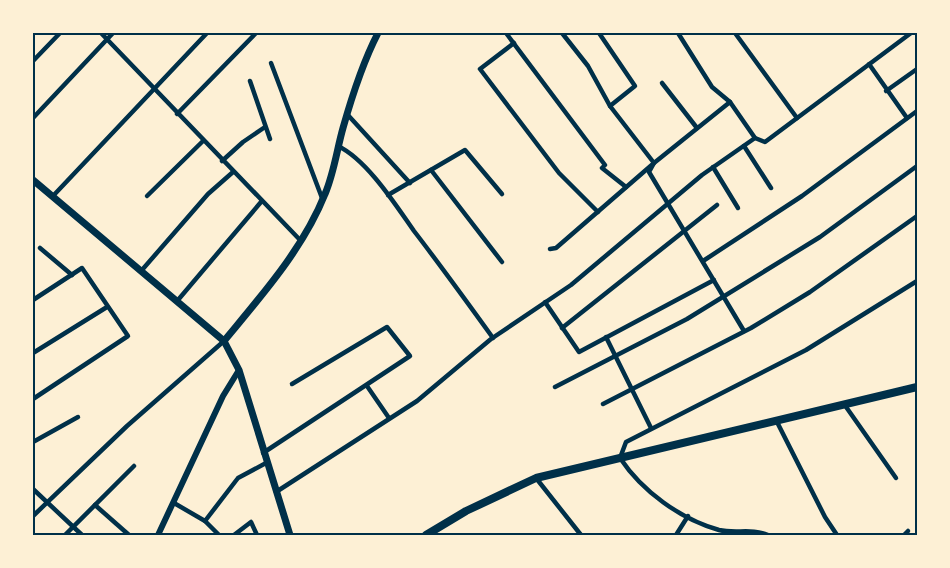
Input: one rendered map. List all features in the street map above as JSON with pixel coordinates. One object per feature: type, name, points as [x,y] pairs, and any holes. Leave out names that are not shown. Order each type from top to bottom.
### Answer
[{"type":"main road","points":[[224,341],[267,289],[301,241],[323,200],[347,114],[378,33]]},
{"type":"main road","points":[[33,180],[224,341],[239,370],[290,535]]},
{"type":"main road","points":[[427,535],[465,511],[536,478],[917,387]]},
{"type":"street","points":[[33,61],[60,33]]},
{"type":"street","points":[[101,33],[261,202],[301,241]]},
{"type":"street","points":[[33,118],[113,33]]},
{"type":"street","points":[[52,197],[207,33]]},
{"type":"street","points":[[177,114],[256,33]]},
{"type":"street","points":[[506,33],[605,165],[602,168],[626,187]]},
{"type":"street","points":[[562,33],[588,66],[610,106],[654,163]]},
{"type":"street","points":[[599,33],[636,86],[610,106]]},
{"type":"street","points":[[678,33],[712,87],[730,102],[755,138],[765,142],[911,33]]},
{"type":"street","points":[[735,33],[797,118]]},
{"type":"street","points":[[514,43],[480,69],[559,173],[598,212]]},
{"type":"street","points":[[271,63],[323,200]]},
{"type":"street","points":[[869,64],[906,118]]},
{"type":"street","points":[[886,91],[917,69]]},
{"type":"street","points":[[250,81],[270,139]]},
{"type":"street","points":[[662,83],[697,128]]},
{"type":"street","points":[[550,249],[556,249],[654,163],[730,102]]},
{"type":"street","points":[[703,261],[811,190],[917,111]]},
{"type":"street","points":[[347,114],[410,183]]},
{"type":"street","points":[[222,161],[243,142],[265,127]]},
{"type":"street","points":[[276,492],[417,401],[493,338],[571,285],[667,203],[755,138]]},
{"type":"street","points":[[147,196],[203,141]]},
{"type":"street","points":[[338,146],[346,150],[387,195],[493,338]]},
{"type":"street","points":[[744,146],[771,188]]},
{"type":"street","points":[[387,195],[465,150],[502,194]]},
{"type":"street","points":[[654,163],[649,172],[744,331]]},
{"type":"street","points":[[555,387],[687,320],[820,237],[917,166]]},
{"type":"street","points":[[713,167],[738,208]]},
{"type":"street","points":[[431,170],[502,262]]},
{"type":"street","points":[[142,270],[193,210],[233,172]]},
{"type":"street","points":[[178,300],[261,202]]},
{"type":"street","points":[[562,328],[717,205]]},
{"type":"street","points":[[603,404],[744,331],[810,292],[917,216]]},
{"type":"street","points":[[40,248],[72,274]]},
{"type":"street","points":[[33,300],[83,269],[128,336],[33,399]]},
{"type":"street","points":[[545,302],[577,352],[714,280]]},
{"type":"street","points":[[768,535],[758,530],[721,531],[688,516],[652,495],[634,479],[620,458],[626,442],[806,350],[917,281]]},
{"type":"street","points":[[33,353],[107,307]]},
{"type":"street","points":[[263,453],[410,356],[387,327],[292,384]]},
{"type":"street","points":[[606,337],[651,428]]},
{"type":"street","points":[[33,516],[128,426],[224,341]]},
{"type":"street","points":[[158,535],[223,396],[239,370]]},
{"type":"street","points":[[367,386],[389,418]]},
{"type":"street","points":[[844,404],[896,478]]},
{"type":"street","points":[[33,440],[78,417]]},
{"type":"street","points":[[776,420],[837,535]]},
{"type":"street","points":[[205,521],[238,477],[266,463]]},
{"type":"street","points":[[65,535],[134,466]]},
{"type":"street","points":[[536,478],[580,535]]},
{"type":"street","points":[[33,489],[82,535]]},
{"type":"street","points":[[174,502],[205,521],[219,535]]},
{"type":"street","points":[[95,505],[129,535]]},
{"type":"street","points":[[676,535],[688,516]]},
{"type":"street","points":[[234,535],[251,522],[257,535]]}]
